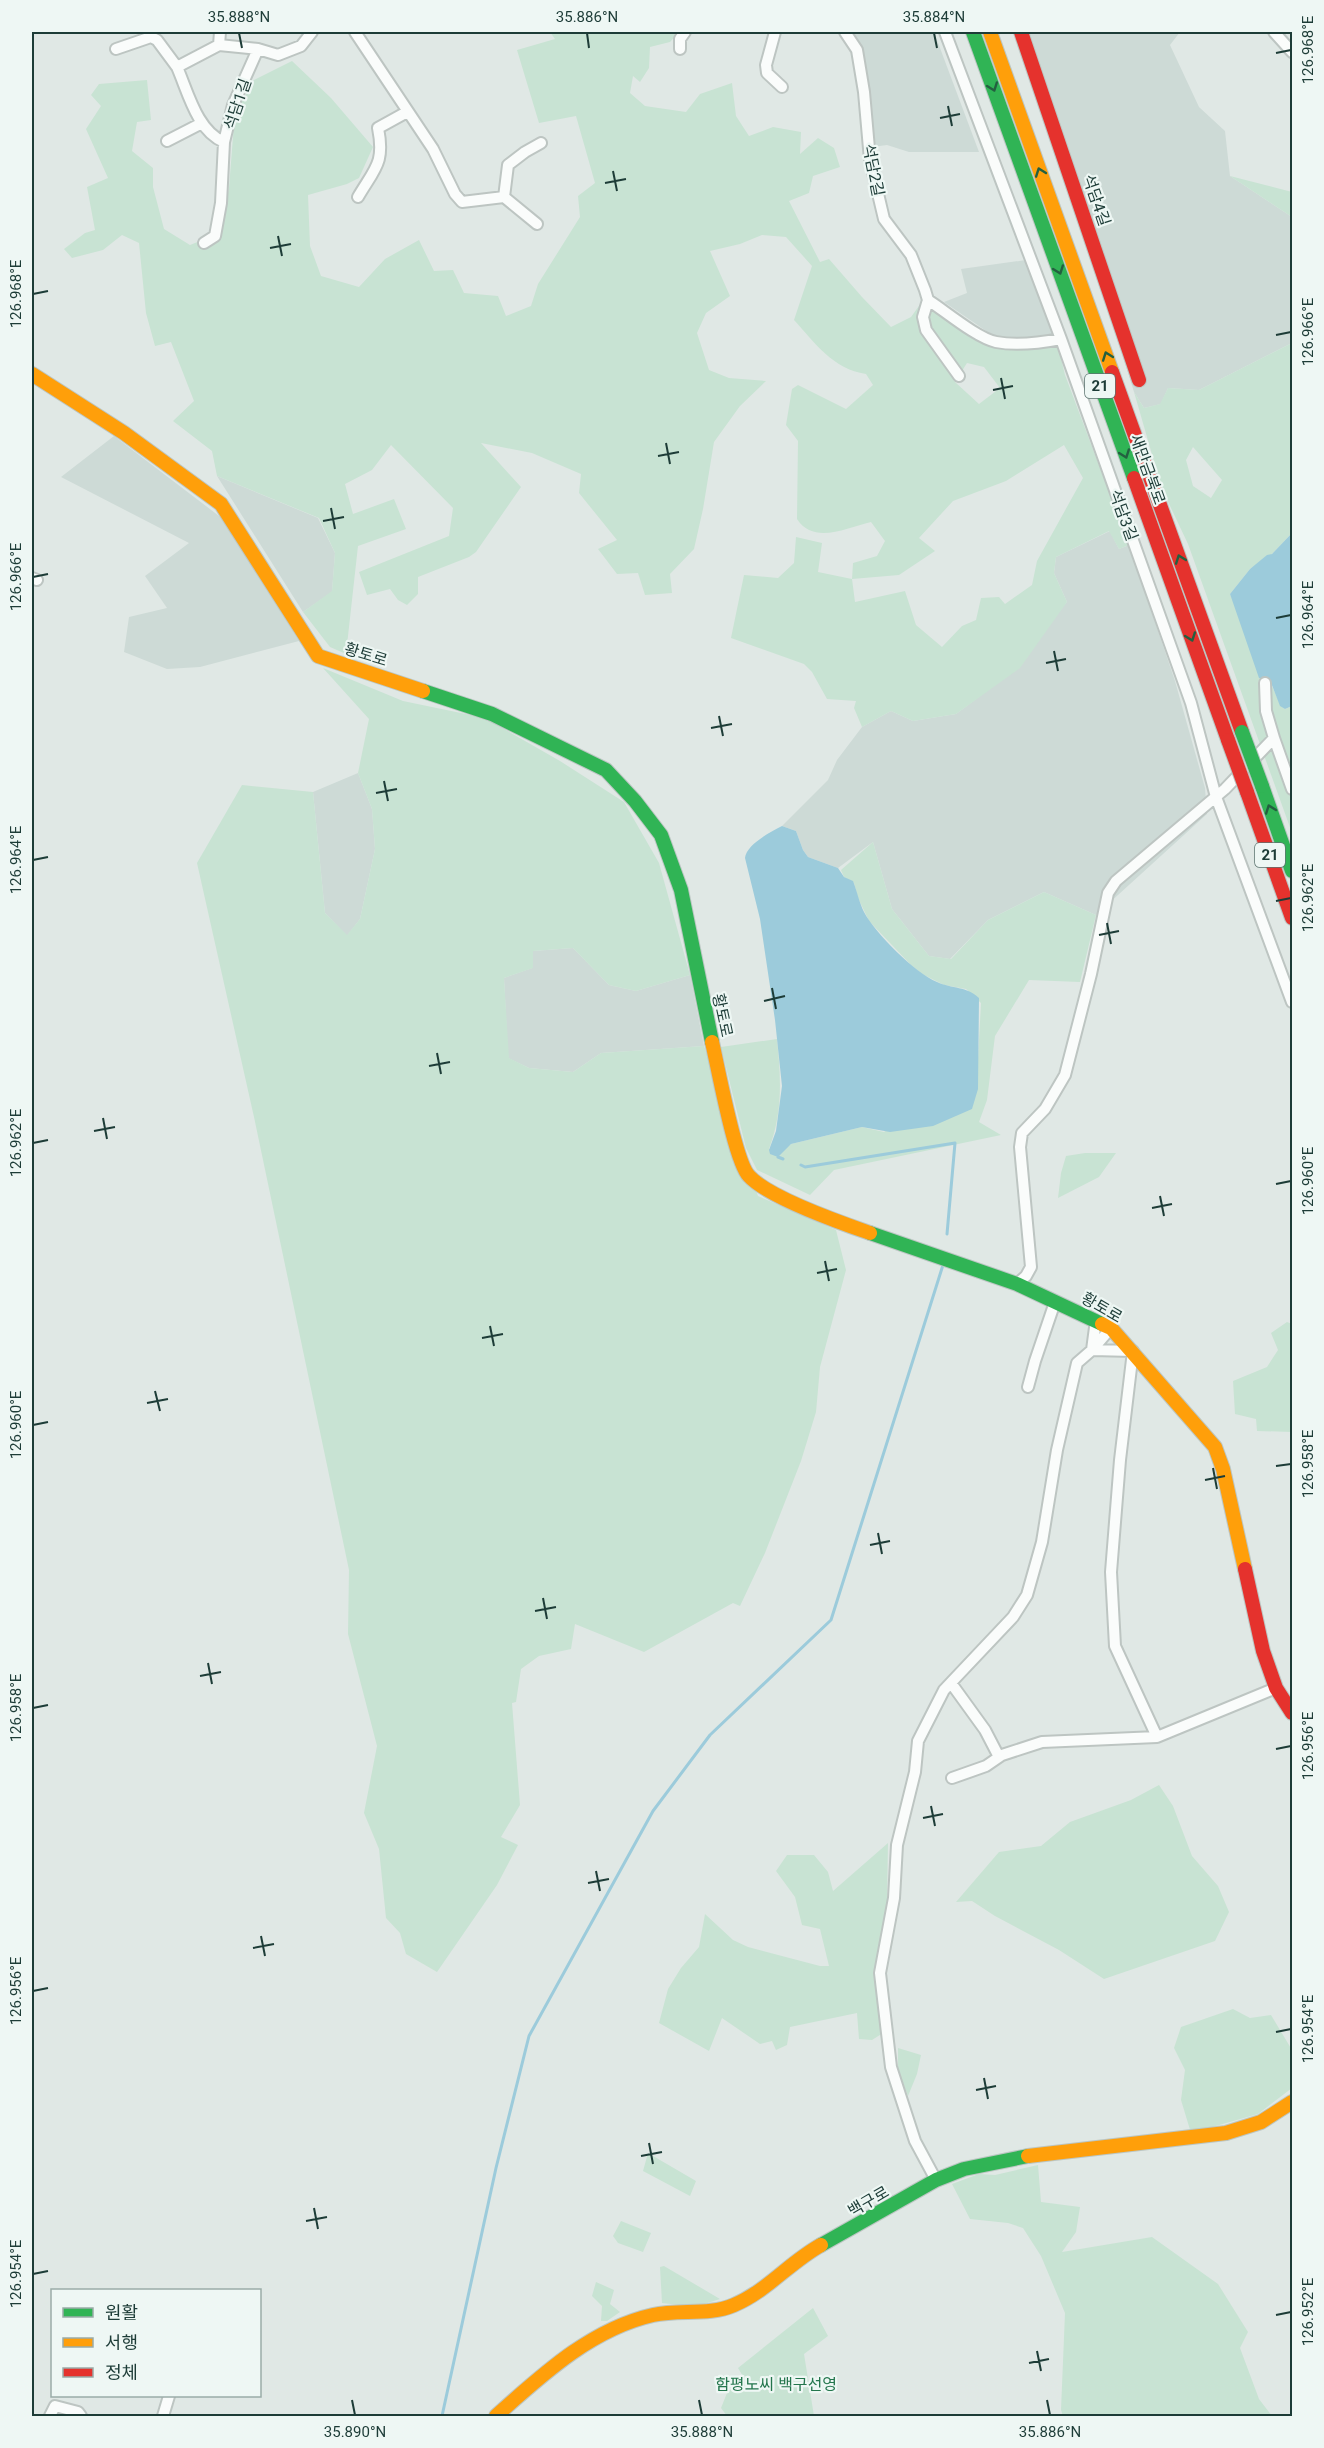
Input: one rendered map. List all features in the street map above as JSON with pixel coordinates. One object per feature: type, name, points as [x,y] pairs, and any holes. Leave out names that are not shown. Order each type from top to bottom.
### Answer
[{"type":"main road","name":"새만금북로","points":[[973,32],[1293,918]]},
{"type":"main road","name":"새만금북로","points":[[990,32],[1293,871]]},
{"type":"main road","name":"석담4길","points":[[1021,32],[1139,380]]},
{"type":"main road","name":"황토로","points":[[32,374],[124,433],[221,504],[318,656],[412,685],[492,714],[606,770],[635,801],[661,835],[681,890],[711,1039],[739,1156],[747,1175],[763,1188],[841,1223],[1017,1284],[1111,1328],[1215,1447],[1223,1469],[1263,1651],[1276,1688],[1293,1713]]},
{"type":"main road","name":"백구로","points":[[496,2416],[593,2338],[623,2324],[655,2315],[706,2311],[733,2306],[759,2290],[800,2258],[936,2180],[963,2169],[1024,2158],[1204,2138],[1248,2129],[1277,2116],[1293,2102]]},
{"type":"street","points":[[219,45],[220,32]]},
{"type":"street","points":[[177,67],[219,45],[258,49],[278,55],[301,46],[312,32]]},
{"type":"street","points":[[355,32],[406,112],[433,149],[455,194],[462,202],[504,197],[537,224]]},
{"type":"street","points":[[680,49],[680,39],[685,32]]},
{"type":"street","points":[[774,32],[766,65],[767,73],[782,87]]},
{"type":"street","name":"석담2길","points":[[845,32],[857,50],[864,92],[870,160],[884,219],[911,255],[928,300],[923,317],[926,330],[959,375]]},
{"type":"street","name":"석담3길","points":[[945,32],[1061,339],[1191,703],[1216,797],[1293,1002]]},
{"type":"street","points":[[1274,32],[1293,52]]},
{"type":"street","name":"석담1길","points":[[116,49],[151,37],[157,40],[177,67],[202,123],[216,139],[224,142],[233,105],[258,49]]},
{"type":"street","points":[[358,197],[379,162],[382,150],[378,128],[406,112]]},
{"type":"street","points":[[167,141],[202,123]]},
{"type":"street","points":[[204,243],[214,236],[217,225],[221,203],[224,142]]},
{"type":"street","points":[[504,197],[508,165],[542,143]]},
{"type":"street","points":[[928,300],[994,342],[1035,344],[1061,339]]},
{"type":"street","points":[[1265,683],[1266,711],[1293,789]]},
{"type":"street","points":[[1017,1284],[1031,1267],[1020,1147],[1022,1132],[1045,1109],[1065,1075],[1091,974],[1108,893],[1116,881],[1216,797],[1274,738]]},
{"type":"street","points":[[1029,1387],[1035,1361],[1055,1302]]},
{"type":"street","points":[[1092,1350],[1096,1320]]},
{"type":"street","points":[[936,2180],[915,2141],[891,2067],[880,1973],[894,1898],[897,1845],[915,1772],[918,1742],[944,1690],[1013,1617],[1027,1595],[1042,1542],[1057,1450],[1077,1363],[1111,1328]]},
{"type":"street","points":[[1092,1350],[1133,1351],[1120,1460],[1111,1572],[1115,1646],[1157,1737]]},
{"type":"street","points":[[951,1683],[985,1730],[999,1757]]},
{"type":"street","points":[[952,1778],[986,1766],[999,1757],[1042,1742],[1157,1737],[1276,1688]]},
{"type":"street","points":[[163,2416],[169,2397]]},
{"type":"street","points":[[50,2416],[55,2406],[78,2412],[81,2416]]},
{"type":"shaded area","points":[[854,32],[934,32],[979,152],[909,152],[887,145],[872,147],[870,112]]},
{"type":"shaded area","points":[[1023,32],[1180,32],[1170,45],[1199,107],[1225,131],[1230,176],[1292,217],[1292,343],[1199,390],[1168,388],[1161,404],[1144,408],[1134,392]]},
{"type":"shaded area","points":[[1026,260],[1054,336],[1043,340],[995,337],[944,302],[967,293],[961,269]]},
{"type":"shaded area","points":[[114,436],[223,519],[299,641],[200,667],[167,669],[124,652],[129,617],[167,608],[145,576],[189,543],[61,477]]},
{"type":"shaded area","points":[[217,476],[318,518],[335,553],[332,592],[303,612]]},
{"type":"shaded area","points":[[1110,531],[1119,549],[1129,545],[1175,681],[1205,788],[1207,814],[1096,915],[1044,892],[988,920],[950,959],[929,956],[892,909],[873,842],[838,868],[808,857],[796,831],[782,826],[828,780],[837,760],[862,727],[891,711],[913,721],[956,714],[984,693],[1067,602],[1054,573],[1056,557]]},
{"type":"shaded area","points":[[358,773],[372,809],[375,849],[360,919],[347,936],[325,913],[313,792]]},
{"type":"shaded area","points":[[573,948],[609,985],[636,991],[690,975],[704,1046],[601,1053],[573,1072],[529,1068],[508,1058],[504,978],[532,968],[533,951]]},
{"type":"green space","points":[[550,32],[679,32],[670,42],[650,47],[649,68],[640,82],[633,76],[630,93],[645,106],[686,112],[700,94],[732,83],[736,116],[749,136],[773,127],[801,132],[800,154],[818,138],[834,148],[840,167],[813,176],[809,193],[789,201],[820,262],[829,259],[891,327],[911,317],[924,299],[961,331],[995,346],[1025,349],[1058,346],[1065,375],[1129,545],[1119,549],[1109,531],[1056,557],[1054,573],[1067,602],[1020,668],[956,714],[913,721],[891,711],[862,727],[854,708],[856,701],[827,699],[812,672],[804,664],[731,638],[744,575],[778,578],[794,563],[796,537],[822,543],[818,572],[852,579],[853,563],[877,556],[885,541],[871,522],[841,531],[821,533],[804,527],[797,519],[798,441],[786,425],[792,389],[798,385],[846,409],[873,385],[866,374],[834,361],[794,320],[812,266],[786,237],[762,235],[740,244],[710,251],[730,296],[706,313],[697,333],[709,370],[729,378],[766,381],[740,406],[714,442],[694,549],[670,574],[672,593],[645,595],[638,573],[617,574],[598,549],[617,540],[579,493],[581,474],[532,453],[481,443],[521,487],[476,552],[469,557],[418,577],[418,594],[407,605],[398,600],[390,589],[367,595],[359,572],[449,536],[453,508],[391,445],[372,470],[345,484],[353,514],[394,499],[406,529],[358,546],[346,654],[330,647],[303,612],[332,591],[335,553],[319,518],[217,476],[212,451],[173,421],[194,401],[171,342],[155,346],[146,313],[139,243],[122,235],[103,250],[72,258],[64,249],[85,233],[95,230],[87,187],[108,178],[86,129],[101,106],[91,95],[99,84],[147,80],[151,120],[137,122],[132,151],[153,168],[153,187],[164,229],[190,245],[220,233],[229,188],[234,124],[240,105],[254,80],[292,61],[331,98],[373,147],[359,178],[347,184],[308,195],[310,246],[321,276],[359,287],[385,259],[419,240],[434,271],[453,270],[464,293],[498,296],[506,316],[531,306],[538,284],[580,217],[578,196],[595,183],[576,116],[539,123],[517,50],[555,39]],"holes":[[[967,363],[984,367],[1000,388],[979,404],[955,382]],[[1064,445],[1083,478],[1037,561],[1032,585],[1005,604],[999,597],[981,598],[976,620],[962,626],[942,647],[916,625],[905,591],[855,602],[852,579],[899,575],[935,551],[919,538],[953,501],[1006,481]]]},
{"type":"green space","points":[[1230,176],[1292,192],[1292,217]]},
{"type":"green space","points":[[1292,343],[1292,533],[1272,554],[1250,569],[1230,594],[1281,706],[1285,709],[1292,706],[1292,833],[1188,544],[1162,489],[1134,392],[1144,408],[1160,404],[1168,388],[1199,390]],"holes":[[[1193,447],[1222,480],[1211,498],[1193,486],[1186,460]]]},
{"type":"green space","points":[[323,668],[403,701],[485,718],[560,761],[624,802],[659,863],[690,975],[636,991],[609,985],[573,948],[533,951],[533,968],[504,978],[509,1058],[529,1068],[573,1072],[601,1053],[704,1046],[758,1196],[836,1230],[846,1270],[820,1367],[816,1412],[801,1461],[765,1553],[740,1606],[733,1603],[644,1652],[575,1624],[571,1649],[539,1656],[521,1669],[516,1702],[512,1703],[520,1805],[501,1837],[518,1845],[497,1885],[437,1972],[406,1954],[400,1933],[386,1918],[379,1849],[364,1813],[377,1746],[348,1634],[349,1570],[254,1117],[197,863],[242,785],[313,792],[325,913],[347,935],[360,919],[375,849],[372,809],[358,773],[369,719]]},
{"type":"green space","points":[[873,842],[892,909],[929,956],[951,959],[988,920],[1044,892],[1096,915],[1080,982],[1029,980],[995,1036],[987,1100],[979,1122],[1001,1135],[834,1170],[810,1195],[757,1170],[746,1148],[721,1047],[777,1039],[780,1095],[777,1122],[769,1149],[786,1148],[791,1144],[862,1127],[884,1132],[978,1059],[981,1003],[966,989],[944,985],[922,974],[911,965],[869,921],[854,883],[844,877],[841,870]]},
{"type":"green space","points":[[1085,1153],[1116,1153],[1099,1177],[1058,1198],[1066,1156]]},
{"type":"green space","points":[[1287,1322],[1292,1324],[1292,1432],[1257,1431],[1256,1419],[1235,1414],[1233,1381],[1267,1367],[1278,1350],[1271,1333]]},
{"type":"green space","points":[[1159,1785],[1173,1806],[1192,1856],[1218,1886],[1229,1912],[1215,1941],[1104,1979],[1059,1950],[972,1901],[956,1902],[999,1852],[1041,1846],[1070,1822],[1131,1800]]},
{"type":"green space","points":[[888,1843],[887,1903],[875,1976],[883,2033],[872,2040],[859,2039],[857,2013],[790,2027],[787,2045],[776,2050],[772,2041],[760,2044],[722,2018],[709,2051],[659,2023],[668,1989],[681,1968],[699,1947],[705,1914],[733,1940],[748,1947],[820,1966],[829,1966],[820,1929],[802,1925],[795,1897],[776,1871],[787,1855],[814,1855],[828,1872],[833,1891]]},
{"type":"green space","points":[[1233,2009],[1250,2018],[1271,2015],[1292,2050],[1292,2088],[1258,2114],[1191,2133],[1181,2100],[1185,2070],[1174,2048],[1181,2027]]},
{"type":"green space","points":[[898,2048],[921,2055],[917,2074],[908,2096],[898,2070]]},
{"type":"green space","points":[[648,2153],[696,2181],[690,2196],[643,2171]]},
{"type":"green space","points":[[1038,2165],[1041,2202],[1080,2207],[1076,2232],[1062,2252],[1152,2237],[1218,2284],[1248,2332],[1240,2348],[1259,2399],[1272,2416],[1063,2416],[1061,2410],[1065,2313],[1041,2256],[1023,2228],[1008,2223],[970,2219],[952,2184],[979,2174],[995,2175]]},
{"type":"green space","points":[[621,2221],[651,2233],[643,2252],[618,2243],[613,2236]]},
{"type":"green space","points":[[664,2266],[720,2299],[695,2307],[662,2303],[660,2267]]},
{"type":"green space","points":[[596,2282],[614,2290],[610,2304],[620,2312],[607,2321],[601,2321],[602,2306],[592,2296]]},
{"type":"green space","name":"함평노씨 백구선영","points":[[813,2308],[828,2336],[804,2354],[814,2416],[727,2416],[721,2408],[727,2393],[744,2378],[738,2368]]},
{"type":"water","points":[[1292,533],[1292,706],[1285,709],[1280,706],[1270,680],[1259,678],[1230,594],[1250,569],[1267,555],[1272,554]]},
{"type":"water","points":[[782,826],[796,831],[808,857],[838,868],[844,877],[853,881],[869,921],[907,961],[937,982],[969,991],[979,998],[978,1089],[972,1109],[933,1126],[890,1132],[862,1127],[791,1144],[778,1157],[770,1154],[769,1150],[776,1131],[782,1086],[760,919],[745,858],[746,853],[754,844]]},
{"type":"waterway","points":[[801,1165],[805,1167],[955,1143],[947,1234]]},
{"type":"waterway","points":[[778,1157],[783,1159]]},
{"type":"waterway","points":[[442,2416],[496,2168],[529,2036],[653,1811],[710,1735],[831,1620],[943,1265]]},
{"type":"traffic: fast","points":[[973,32],[1134,478]]},
{"type":"traffic: fast","points":[[423,691],[492,714],[606,770],[635,801],[661,835],[681,890],[712,1042]]},
{"type":"traffic: fast","points":[[1242,732],[1262,786]]},
{"type":"traffic: fast","points":[[1262,786],[1292,871]]},
{"type":"traffic: fast","points":[[870,1233],[1017,1284],[1102,1324]]},
{"type":"traffic: fast","points":[[821,2245],[936,2180],[964,2169],[1028,2156]]},
{"type":"traffic: slow","points":[[990,32],[1112,372]]},
{"type":"traffic: slow","points":[[32,374],[124,433],[221,504],[318,656],[423,691]]},
{"type":"traffic: slow","points":[[712,1042],[738,1153],[749,1176],[758,1184],[788,1201],[870,1233]]},
{"type":"traffic: slow","points":[[1102,1324],[1111,1328],[1215,1447],[1223,1469],[1245,1569]]},
{"type":"traffic: slow","points":[[1028,2156],[1226,2133],[1261,2122],[1292,2102]]},
{"type":"traffic: slow","points":[[496,2416],[531,2385],[588,2342],[630,2322],[653,2315],[715,2310],[734,2305],[757,2292],[821,2245]]},
{"type":"traffic: jam","points":[[1021,32],[1139,380]]},
{"type":"traffic: jam","points":[[1112,372],[1242,732]]},
{"type":"traffic: jam","points":[[1134,478],[1228,740]]},
{"type":"traffic: jam","points":[[1228,740],[1247,792]]},
{"type":"traffic: jam","points":[[1247,792],[1292,918]]},
{"type":"traffic: jam","points":[[1245,1569],[1263,1651],[1276,1688],[1292,1713]]}]
